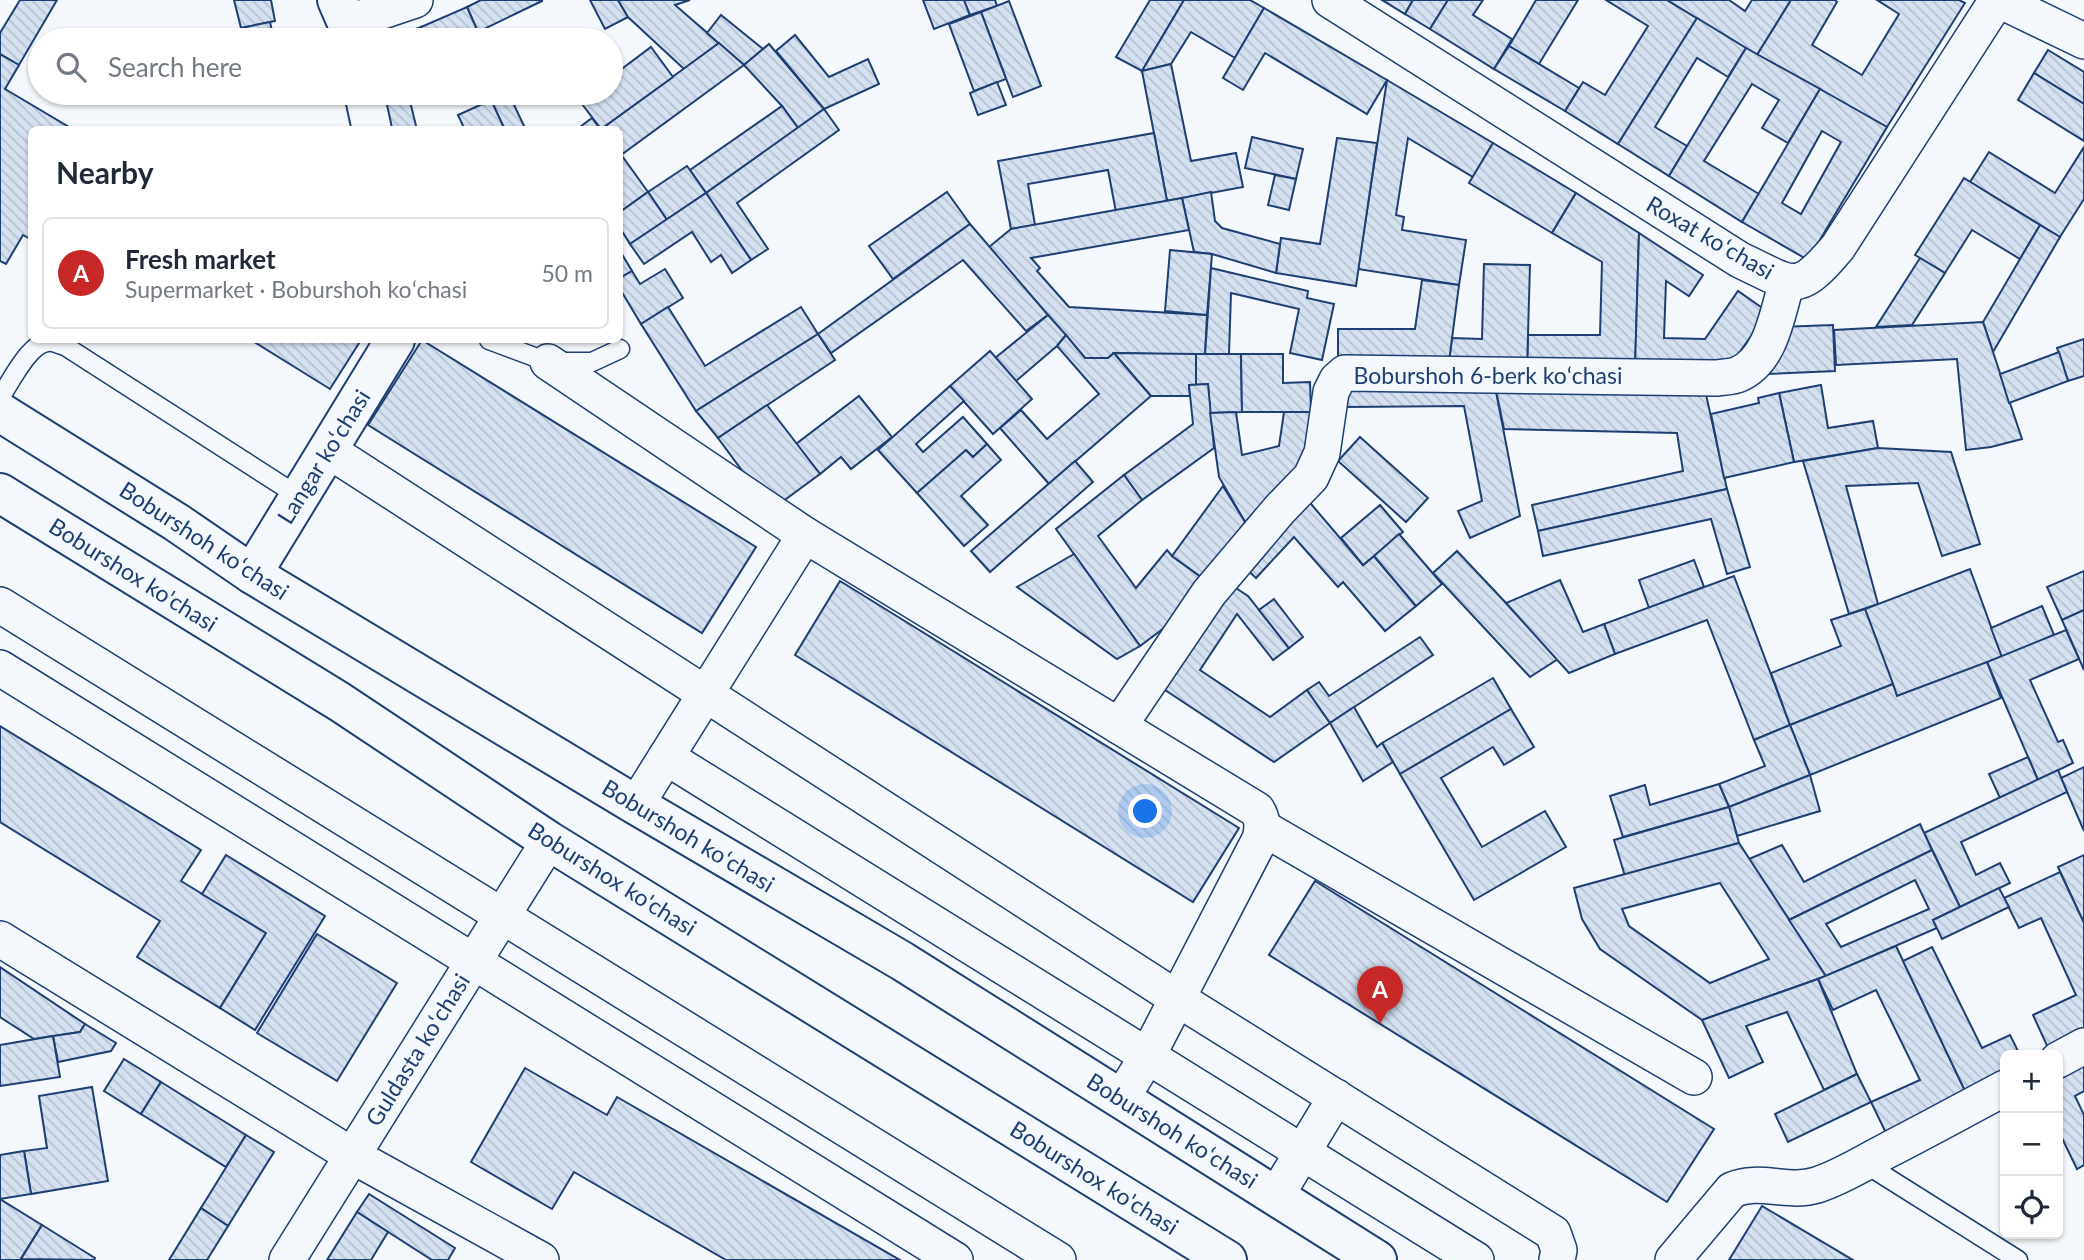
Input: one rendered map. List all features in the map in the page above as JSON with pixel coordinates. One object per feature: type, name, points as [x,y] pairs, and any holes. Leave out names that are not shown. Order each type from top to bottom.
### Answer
[{"type":"main road","points":[[367,105],[371,126]]},
{"type":"main road","name":"Langar koʻchasi","points":[[252,574],[394,343]]},
{"type":"main road","name":"Boburshoh koʻchasi","points":[[0,412],[176,522],[252,574],[902,961],[1377,1260]]},
{"type":"main road","name":"Boburshox ko'chasi","points":[[0,493],[340,702],[549,841],[1227,1260]]},
{"type":"street","points":[[345,21],[415,0]]},
{"type":"street","name":"Roxat koʻchasi","points":[[1330,0],[1740,260],[1787,282],[1804,281],[1818,271],[1838,247],[1998,0]]},
{"type":"street","points":[[1998,0],[2084,41]]},
{"type":"street","name":"Boburshoh 6-berk koʻchasi","points":[[1119,726],[1209,593],[1280,509],[1311,477],[1322,453],[1331,392],[1337,380],[1345,373],[1717,377],[1738,375],[1757,361],[1768,344],[1787,282]]},
{"type":"street","points":[[548,362],[805,535],[1257,810],[1262,818],[1260,839],[1178,999],[1121,1099]]},
{"type":"street","points":[[328,450],[1178,999],[1553,1233],[1559,1250],[1557,1260]]},
{"type":"street","points":[[636,805],[805,535]]},
{"type":"street","points":[[0,605],[1058,1260]]},
{"type":"street","points":[[0,668],[955,1260]]},
{"type":"street","points":[[666,757],[1476,1260]]},
{"type":"street","points":[[1263,828],[1694,1077]]},
{"type":"street","name":"Guldasta koʻchasi","points":[[287,1260],[549,841]]},
{"type":"street","points":[[0,939],[353,1156],[541,1260]]},
{"type":"street","points":[[2063,1057],[2084,1046]]},
{"type":"street","points":[[1673,1260],[1732,1190],[1743,1185],[1757,1184],[1776,1188],[1816,1185],[1864,1163],[2000,1091]]},
{"type":"street","points":[[1276,1196],[1336,1097]]},
{"type":"lane","points":[[0,398],[29,353],[37,345],[45,343]]},
{"type":"lane","points":[[53,343],[65,346],[300,497]]},
{"type":"lane","points":[[497,343],[548,362],[592,362],[620,349]]},
{"type":"lane","points":[[1864,1163],[2018,1260]]},
{"type":"building","points":[[20,0],[57,0],[41,28],[28,28],[28,50],[19,65],[0,54],[0,33]]},
{"type":"building","points":[[234,0],[271,0],[275,21],[241,28]]},
{"type":"building","points":[[481,0],[542,0],[486,28],[476,28],[467,7]]},
{"type":"building","points":[[590,0],[618,0],[628,17],[604,28]]},
{"type":"building","points":[[618,0],[690,0],[675,5],[719,43],[684,69],[628,17]]},
{"type":"building","points":[[923,0],[964,0],[970,15],[934,29]]},
{"type":"building","points":[[964,0],[995,0],[997,6],[970,15]]},
{"type":"building","points":[[1150,0],[1184,0],[1142,71],[1116,57]]},
{"type":"building","points":[[1184,0],[1250,0],[1264,8],[1235,58],[1191,32],[1171,64],[1142,71]]},
{"type":"building","points":[[1382,0],[1413,0],[1405,14]]},
{"type":"building","points":[[1413,0],[1448,0],[1430,29],[1405,14]]},
{"type":"building","points":[[1448,0],[1483,0],[1473,15],[1512,39],[1494,69],[1430,29]]},
{"type":"building","points":[[1536,0],[1578,0],[1539,64],[1509,46]]},
{"type":"building","points":[[1606,0],[1667,0],[1697,18],[1618,144],[1565,111],[1583,82],[1605,95],[1648,26]]},
{"type":"building","points":[[1667,0],[1729,0],[1745,11],[1752,0],[1791,0],[1757,55]]},
{"type":"building","points":[[1791,0],[1837,2],[1812,45],[1862,75],[1899,14],[1877,0],[1959,0],[1965,3],[1887,127],[1757,55]]},
{"type":"building","points":[[1009,1],[1041,86],[1013,97],[981,12]]},
{"type":"building","points":[[467,7],[476,28],[421,28]]},
{"type":"building","points":[[1264,8],[1387,80],[1367,114],[1265,53],[1243,90],[1223,78]]},
{"type":"building","points":[[981,12],[1006,79],[974,91],[949,24]]},
{"type":"building","points":[[721,15],[763,49],[744,65],[707,33]]},
{"type":"building","points":[[1697,18],[1746,48],[1728,77],[1697,58],[1655,127],[1687,146],[1669,176],[1618,144]]},
{"type":"building","points":[[270,22],[271,28],[241,28]]},
{"type":"building","points":[[795,35],[829,77],[868,59],[879,84],[824,109],[776,51]]},
{"type":"building","points":[[719,43],[744,65],[623,154],[623,126],[605,126]]},
{"type":"building","points":[[769,44],[824,109],[798,128],[782,106],[744,65]]},
{"type":"building","points":[[1509,46],[1579,88],[1565,111],[1494,69]]},
{"type":"building","points":[[651,47],[673,77],[605,126],[599,126],[583,105],[623,105],[623,68]]},
{"type":"building","points":[[1746,48],[1820,89],[1788,143],[1762,128],[1779,100],[1752,84],[1704,161],[1759,194],[1742,222],[1669,176]]},
{"type":"building","points":[[2048,50],[2084,72],[2084,104],[2034,73]]},
{"type":"building","points":[[0,54],[19,65],[5,89],[67,126],[28,126],[28,238],[23,235],[6,264],[0,261]]},
{"type":"building","points":[[1171,64],[1191,161],[1236,153],[1243,187],[1167,201],[1142,71]]},
{"type":"building","points":[[2034,73],[2084,104],[2084,141],[2018,100]]},
{"type":"building","points":[[1387,80],[1493,143],[1473,177],[1408,138],[1396,215],[1404,217],[1402,230],[1466,240],[1459,285],[1358,269]]},
{"type":"building","points":[[997,82],[1006,105],[978,115],[970,93]]},
{"type":"building","points":[[1820,89],[1887,127],[1808,260],[1742,222]],"holes":[[[1822,131],[1841,142],[1801,214],[1782,203]]]},
{"type":"building","points":[[378,105],[411,105],[416,126],[383,126]]},
{"type":"building","points":[[480,105],[493,105],[503,126],[463,126],[458,115]]},
{"type":"building","points":[[493,105],[514,105],[524,126],[503,126]]},
{"type":"building","points":[[782,106],[798,128],[706,193],[690,170]]},
{"type":"building","points":[[824,109],[839,130],[737,203],[768,249],[751,260],[706,193]]},
{"type":"building","points":[[592,118],[598,126],[581,126]]},
{"type":"building","points":[[1154,133],[1167,201],[1116,212],[1108,170],[1028,184],[1035,225],[1011,229],[998,161]]},
{"type":"building","points":[[1252,137],[1303,149],[1296,179],[1245,168]]},
{"type":"building","points":[[1337,138],[1377,143],[1356,286],[1276,273],[1281,238],[1320,244]]},
{"type":"building","points":[[1493,143],[1576,193],[1552,233],[1469,183]]},
{"type":"building","points":[[2084,147],[2084,199],[2060,237],[1970,182],[1989,152],[2055,193]]},
{"type":"building","points":[[623,157],[648,192],[623,210]]},
{"type":"building","points":[[687,166],[706,193],[667,220],[648,192]]},
{"type":"building","points":[[1275,175],[1296,179],[1289,210],[1268,205]]},
{"type":"building","points":[[1964,178],[2040,225],[2020,259],[1972,230],[1945,273],[1915,255]]},
{"type":"building","points":[[648,192],[667,220],[630,244],[623,233],[623,210]]},
{"type":"building","points":[[947,192],[970,224],[893,279],[869,246]]},
{"type":"building","points":[[1211,192],[1215,221],[1222,228],[1280,244],[1276,273],[1212,254],[1194,252],[1182,198]]},
{"type":"building","points":[[706,193],[751,260],[732,273],[721,255],[711,262],[692,232],[644,264],[630,244]]},
{"type":"building","points":[[1576,193],[1639,233],[1635,368],[1527,369],[1528,335],[1600,335],[1602,262],[1552,233]]},
{"type":"building","points":[[1182,198],[1189,230],[1031,258],[1040,268],[1037,271],[1069,307],[1207,315],[1205,355],[1114,353],[1108,358],[1085,358],[989,247],[1011,229]]},
{"type":"building","points":[[970,224],[1048,315],[1026,331],[963,260],[831,353],[818,334]]},
{"type":"building","points":[[2040,225],[2060,237],[1993,352],[1983,322]]},
{"type":"building","points":[[1639,233],[1703,275],[1689,296],[1666,281],[1664,338],[1705,339],[1738,291],[1768,312],[1727,370],[1635,368]]},
{"type":"building","points":[[1170,250],[1212,254],[1207,315],[1165,311]]},
{"type":"building","points":[[623,256],[632,271],[623,276]]},
{"type":"building","points":[[1920,258],[1945,273],[1912,325],[1876,327]]},
{"type":"building","points":[[1484,264],[1530,265],[1527,369],[1448,369],[1452,338],[1482,339]]},
{"type":"building","points":[[1211,268],[1308,291],[1307,298],[1334,304],[1322,360],[1290,353],[1299,309],[1231,293],[1229,354],[1205,355]]},
{"type":"building","points":[[665,269],[683,298],[641,324],[623,294],[623,276],[632,271],[640,284]]},
{"type":"building","points":[[1422,280],[1459,285],[1448,369],[1338,369],[1338,329],[1415,329]]},
{"type":"building","points":[[668,307],[705,366],[801,307],[818,334],[696,411],[641,324]]},
{"type":"building","points":[[1048,315],[1066,335],[1016,381],[995,358]]},
{"type":"building","points":[[1983,322],[2022,439],[1966,450],[1957,359],[1836,365],[1834,330]]},
{"type":"building","points":[[1833,325],[1835,371],[1767,374],[1775,327]]},
{"type":"building","points":[[818,334],[835,360],[718,438],[696,411]]},
{"type":"building","points":[[1066,335],[1085,358],[1108,358],[1114,353],[1151,396],[1049,484],[1000,428],[1021,410],[1047,439],[1099,394],[1057,346]]},
{"type":"building","points":[[2084,339],[2084,376],[2068,381],[2057,348]]},
{"type":"building","points":[[256,343],[359,343],[330,389]]},
{"type":"building","points":[[420,343],[427,343],[756,547],[702,633],[368,425]]},
{"type":"building","points":[[990,351],[1032,399],[993,434],[950,386]]},
{"type":"building","points":[[2059,352],[2068,381],[2009,403],[2000,374]]},
{"type":"building","points":[[1114,353],[1196,354],[1196,385],[1189,385],[1190,396],[1151,396]]},
{"type":"building","points":[[1196,354],[1241,354],[1242,412],[1210,413],[1208,384],[1196,385]]},
{"type":"building","points":[[1241,354],[1283,354],[1283,383],[1310,382],[1311,412],[1242,412]]},
{"type":"building","points":[[1345,375],[1493,376],[1520,516],[1470,538],[1458,511],[1482,501],[1464,406],[1345,407]]},
{"type":"building","points":[[1493,376],[1703,381],[1727,489],[1538,531],[1532,505],[1683,471],[1677,433],[1504,429]]},
{"type":"building","points":[[1208,384],[1214,448],[1142,500],[1124,475],[1193,424],[1189,385]]},
{"type":"building","points":[[1821,385],[1828,428],[1873,421],[1878,448],[1794,462],[1779,393]]},
{"type":"building","points":[[950,386],[964,401],[916,444],[923,452],[963,417],[987,444],[973,457],[966,450],[917,493],[878,450]]},
{"type":"building","points":[[1779,393],[1794,462],[1724,478],[1711,414],[1759,403],[1758,398]]},
{"type":"building","points":[[859,396],[892,437],[851,469],[841,457],[820,474],[796,444]]},
{"type":"building","points":[[767,405],[820,474],[771,510],[718,438]]},
{"type":"building","points":[[1236,412],[1242,455],[1279,446],[1284,412],[1311,412],[1302,465],[1245,522],[1219,477],[1210,413]]},
{"type":"building","points":[[1360,437],[1428,498],[1406,522],[1338,461]]},
{"type":"building","points":[[987,444],[1001,460],[961,496],[988,525],[964,546],[917,493],[966,450],[973,457]]},
{"type":"building","points":[[1878,448],[1951,452],[1980,544],[1942,556],[1918,483],[1846,486],[1878,604],[1849,614],[1803,461]]},
{"type":"building","points":[[1075,461],[1093,482],[990,572],[971,551]]},
{"type":"building","points":[[1124,475],[1142,500],[1098,536],[1136,588],[1167,550],[1204,579],[1164,628],[1140,646],[1056,529]]},
{"type":"building","points":[[1223,486],[1245,522],[1204,579],[1172,556]]},
{"type":"building","points":[[1727,489],[1750,567],[1727,574],[1711,519],[1543,556],[1538,531]]},
{"type":"building","points":[[1300,491],[1363,565],[1374,556],[1416,606],[1385,631],[1343,582],[1338,587],[1294,537],[1256,578],[1237,560]]},
{"type":"building","points":[[1380,505],[1403,532],[1363,565],[1341,538]]},
{"type":"building","points":[[1399,534],[1442,584],[1416,606],[1374,556]]},
{"type":"building","points":[[1457,551],[1558,659],[1530,677],[1433,573]]},
{"type":"building","points":[[1074,554],[1140,646],[1117,659],[1017,587]]},
{"type":"building","points":[[1694,560],[1704,587],[1649,608],[1639,580]]},
{"type":"building","points":[[1970,569],[2002,657],[1897,696],[1865,609]]},
{"type":"building","points":[[2084,571],[2084,610],[2062,620],[2047,587]]},
{"type":"building","points":[[1734,576],[1790,725],[1754,740],[1707,620],[1615,654],[1604,624]]},
{"type":"building","points":[[1560,580],[1583,632],[1604,624],[1615,654],[1569,673],[1506,603]]},
{"type":"building","points":[[840,581],[1239,828],[1193,902],[795,655]]},
{"type":"building","points":[[1225,581],[1248,596],[1289,648],[1273,660],[1237,614],[1200,670],[1270,717],[1307,690],[1330,723],[1274,762],[1156,684]]},
{"type":"building","points":[[1274,599],[1303,637],[1289,648],[1259,610]]},
{"type":"building","points":[[2042,606],[2054,635],[2002,657],[1991,628]]},
{"type":"building","points":[[1865,609],[1893,684],[1790,725],[1771,673],[1841,646],[1831,620]]},
{"type":"building","points":[[2084,610],[2084,670],[2062,620]]},
{"type":"building","points":[[2066,630],[2079,659],[2030,680],[2058,742],[2063,740],[2073,763],[2038,780],[1987,662]]},
{"type":"building","points":[[1420,637],[1433,655],[1330,723],[1307,690],[1319,682],[1329,696]]},
{"type":"building","points":[[1987,662],[2001,698],[1810,775],[1790,725],[1893,684],[1897,696]]},
{"type":"building","points":[[1493,678],[1511,709],[1400,774],[1382,743]]},
{"type":"building","points":[[1354,707],[1377,747],[1382,743],[1393,762],[1363,781],[1330,723]]},
{"type":"building","points":[[1511,709],[1534,747],[1504,765],[1493,747],[1441,778],[1482,847],[1545,811],[1566,847],[1474,900],[1400,774]]},
{"type":"building","points":[[1790,725],[1810,775],[1729,807],[1719,784],[1765,766],[1754,740]]},
{"type":"building","points":[[0,726],[201,850],[181,881],[266,933],[220,1008],[137,957],[160,921],[0,822]]},
{"type":"building","points":[[2028,757],[2038,780],[2000,798],[1989,774]]},
{"type":"building","points":[[2084,767],[2084,831],[2061,778]]},
{"type":"building","points":[[2058,770],[2067,792],[1961,842],[1976,875],[2000,863],[2010,883],[1960,907],[1924,833]]},
{"type":"building","points":[[1810,775],[1820,811],[1737,836],[1729,807]]},
{"type":"building","points":[[1719,784],[1729,807],[1623,837],[1610,796],[1645,785],[1650,805]]},
{"type":"building","points":[[1729,807],[1739,843],[1625,876],[1614,840]]},
{"type":"building","points":[[1920,824],[1932,850],[1789,920],[1749,859],[1782,845],[1804,882]]},
{"type":"building","points":[[1739,843],[1826,976],[1702,1020],[1600,949],[1582,919],[1574,888]],"holes":[[[1720,883],[1769,959],[1710,983],[1629,926],[1622,909]]]},
{"type":"building","points":[[1932,850],[1960,907],[1933,920],[1937,928],[1826,976],[1789,920]],"holes":[[[1915,880],[1929,909],[1841,947],[1826,924]]]},
{"type":"building","points":[[226,855],[325,916],[255,1030],[220,1008],[266,933],[202,894]]},
{"type":"building","points":[[2084,855],[2084,923],[2058,867]]},
{"type":"building","points":[[2060,872],[2084,923],[2084,1034],[2049,1050],[2033,1015],[2076,995],[2041,918],[2019,928],[2004,898]]},
{"type":"building","points":[[1315,881],[1714,1129],[1667,1202],[1269,955]]},
{"type":"building","points":[[1999,888],[2009,907],[1942,939],[1933,920]]},
{"type":"building","points":[[317,934],[397,983],[337,1081],[257,1033]]},
{"type":"building","points":[[1896,946],[1967,1095],[1886,1133],[1871,1102],[1920,1080],[1876,990],[1833,1010],[1818,979]]},
{"type":"building","points":[[1932,947],[1982,1048],[2010,1035],[2018,1050],[2000,1050],[2000,1082],[1967,1095],[1903,961]]},
{"type":"building","points":[[0,967],[85,1024],[80,1032],[34,1039],[0,1017]]},
{"type":"building","points":[[1818,979],[1857,1074],[1824,1090],[1787,1012],[1746,1026],[1763,1062],[1729,1078],[1702,1020]]},
{"type":"building","points":[[85,1024],[116,1043],[111,1051],[58,1062],[53,1036],[80,1032]]},
{"type":"building","points":[[53,1036],[60,1077],[0,1086],[0,1045]]},
{"type":"building","points":[[124,1059],[161,1082],[141,1114],[104,1091]]},
{"type":"building","points":[[2084,1061],[2084,1091],[2075,1096],[2084,1115],[2084,1165],[2077,1169],[2063,1140],[2063,1072]]},
{"type":"building","points":[[525,1068],[607,1115],[617,1097],[900,1260],[726,1260],[574,1172],[552,1209],[471,1162]]},
{"type":"building","points":[[1857,1074],[1871,1102],[1788,1142],[1775,1114]]},
{"type":"building","points":[[161,1082],[246,1135],[226,1167],[141,1114]]},
{"type":"building","points":[[92,1087],[108,1181],[31,1194],[24,1151],[47,1148],[39,1096]]},
{"type":"building","points":[[246,1135],[274,1152],[228,1226],[201,1208]]},
{"type":"building","points":[[24,1151],[31,1194],[0,1199],[0,1155]]},
{"type":"building","points":[[369,1194],[455,1248],[448,1260],[432,1260],[357,1212]]},
{"type":"building","points":[[0,1199],[42,1225],[20,1260],[0,1260]]},
{"type":"building","points":[[1762,1206],[1853,1260],[1729,1260]]},
{"type":"building","points":[[201,1208],[228,1226],[207,1260],[169,1260]]},
{"type":"building","points":[[357,1212],[388,1232],[371,1260],[327,1260]]},
{"type":"building","points":[[42,1225],[95,1258],[94,1260],[21,1259]]},
{"type":"place","name":"Fresh market","points":[[1380,1024]]}]
